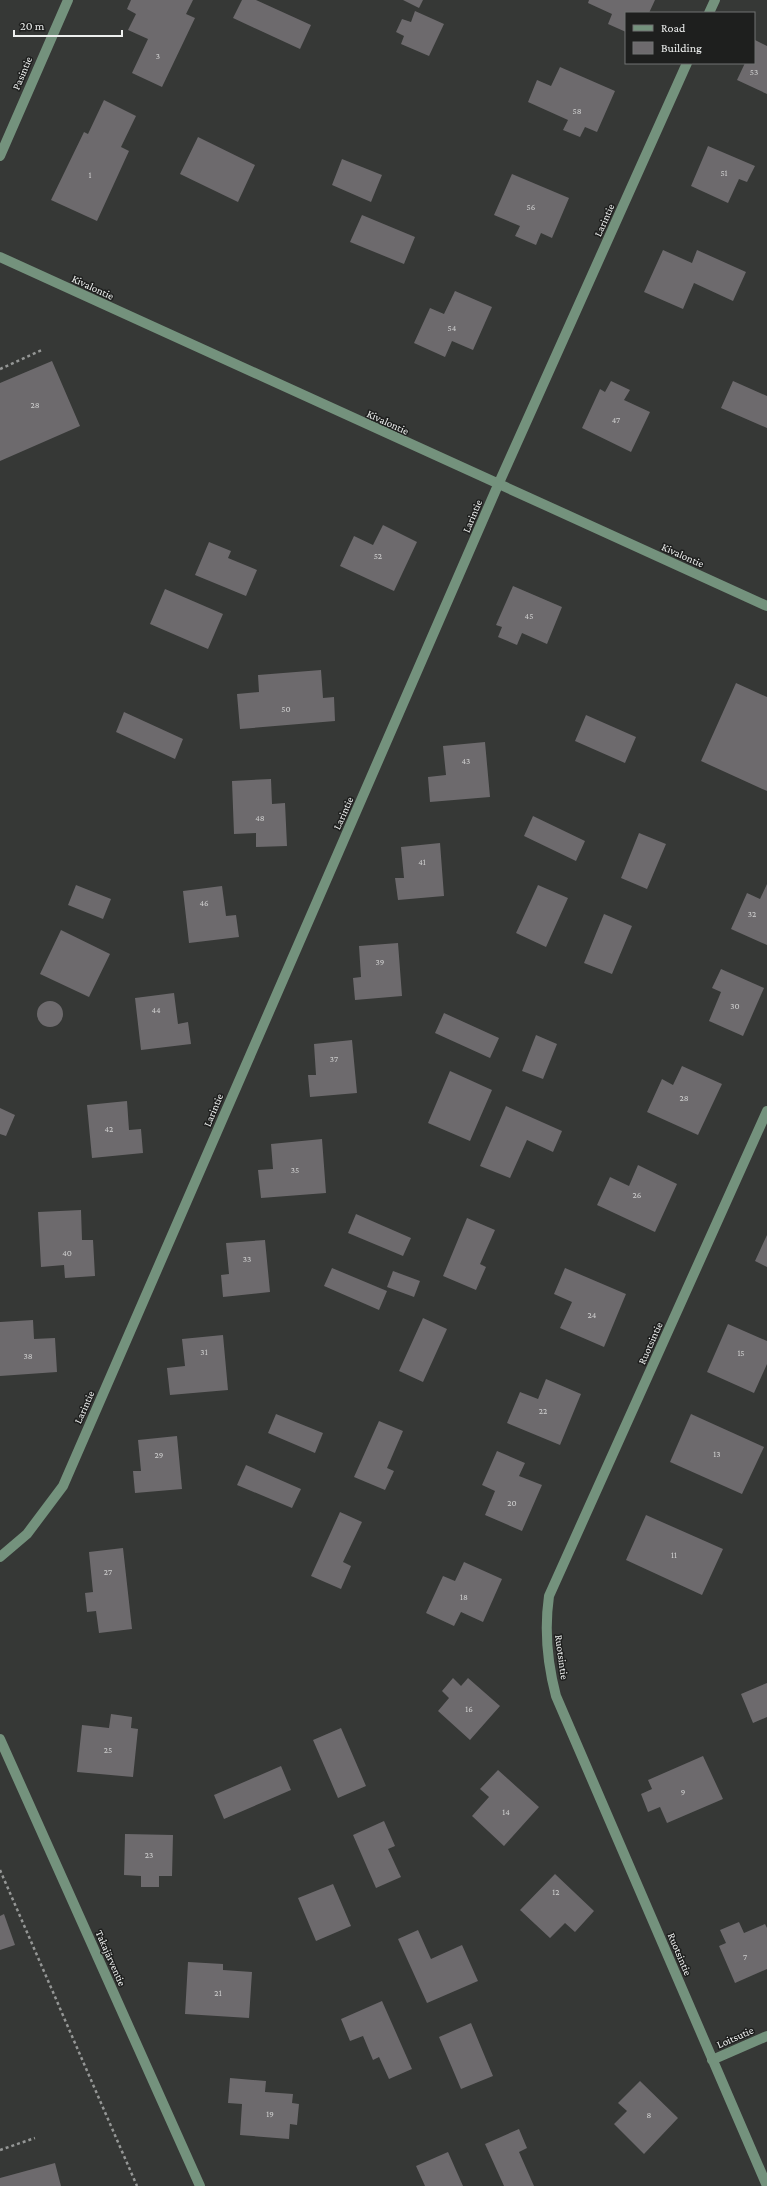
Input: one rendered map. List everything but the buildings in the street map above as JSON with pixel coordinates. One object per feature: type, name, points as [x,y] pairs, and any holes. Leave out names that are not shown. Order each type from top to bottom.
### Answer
[{"type":"street","name":"Pasintie","points":[[0,156],[68,0]]},
{"type":"street","points":[[709,12],[715,0]]},
{"type":"street","name":"Larintie","points":[[0,1557],[27,1534],[63,1486],[498,485],[687,64]]},
{"type":"street","name":"Kivalontie","points":[[0,257],[498,485],[767,606]]},
{"type":"street","name":"Ruotsintie","points":[[767,1112],[549,1596],[546,1626],[548,1660],[556,1696],[767,2186]]},
{"type":"street","name":"Takajärventie","points":[[0,1739],[200,2186]]},
{"type":"street","name":"Loitsutie","points":[[712,2060],[767,2036]]},
{"type":"path","points":[[0,369],[42,350]]},
{"type":"path","points":[[0,1870],[137,2186]]},
{"type":"path","points":[[0,2150],[35,2138]]}]
